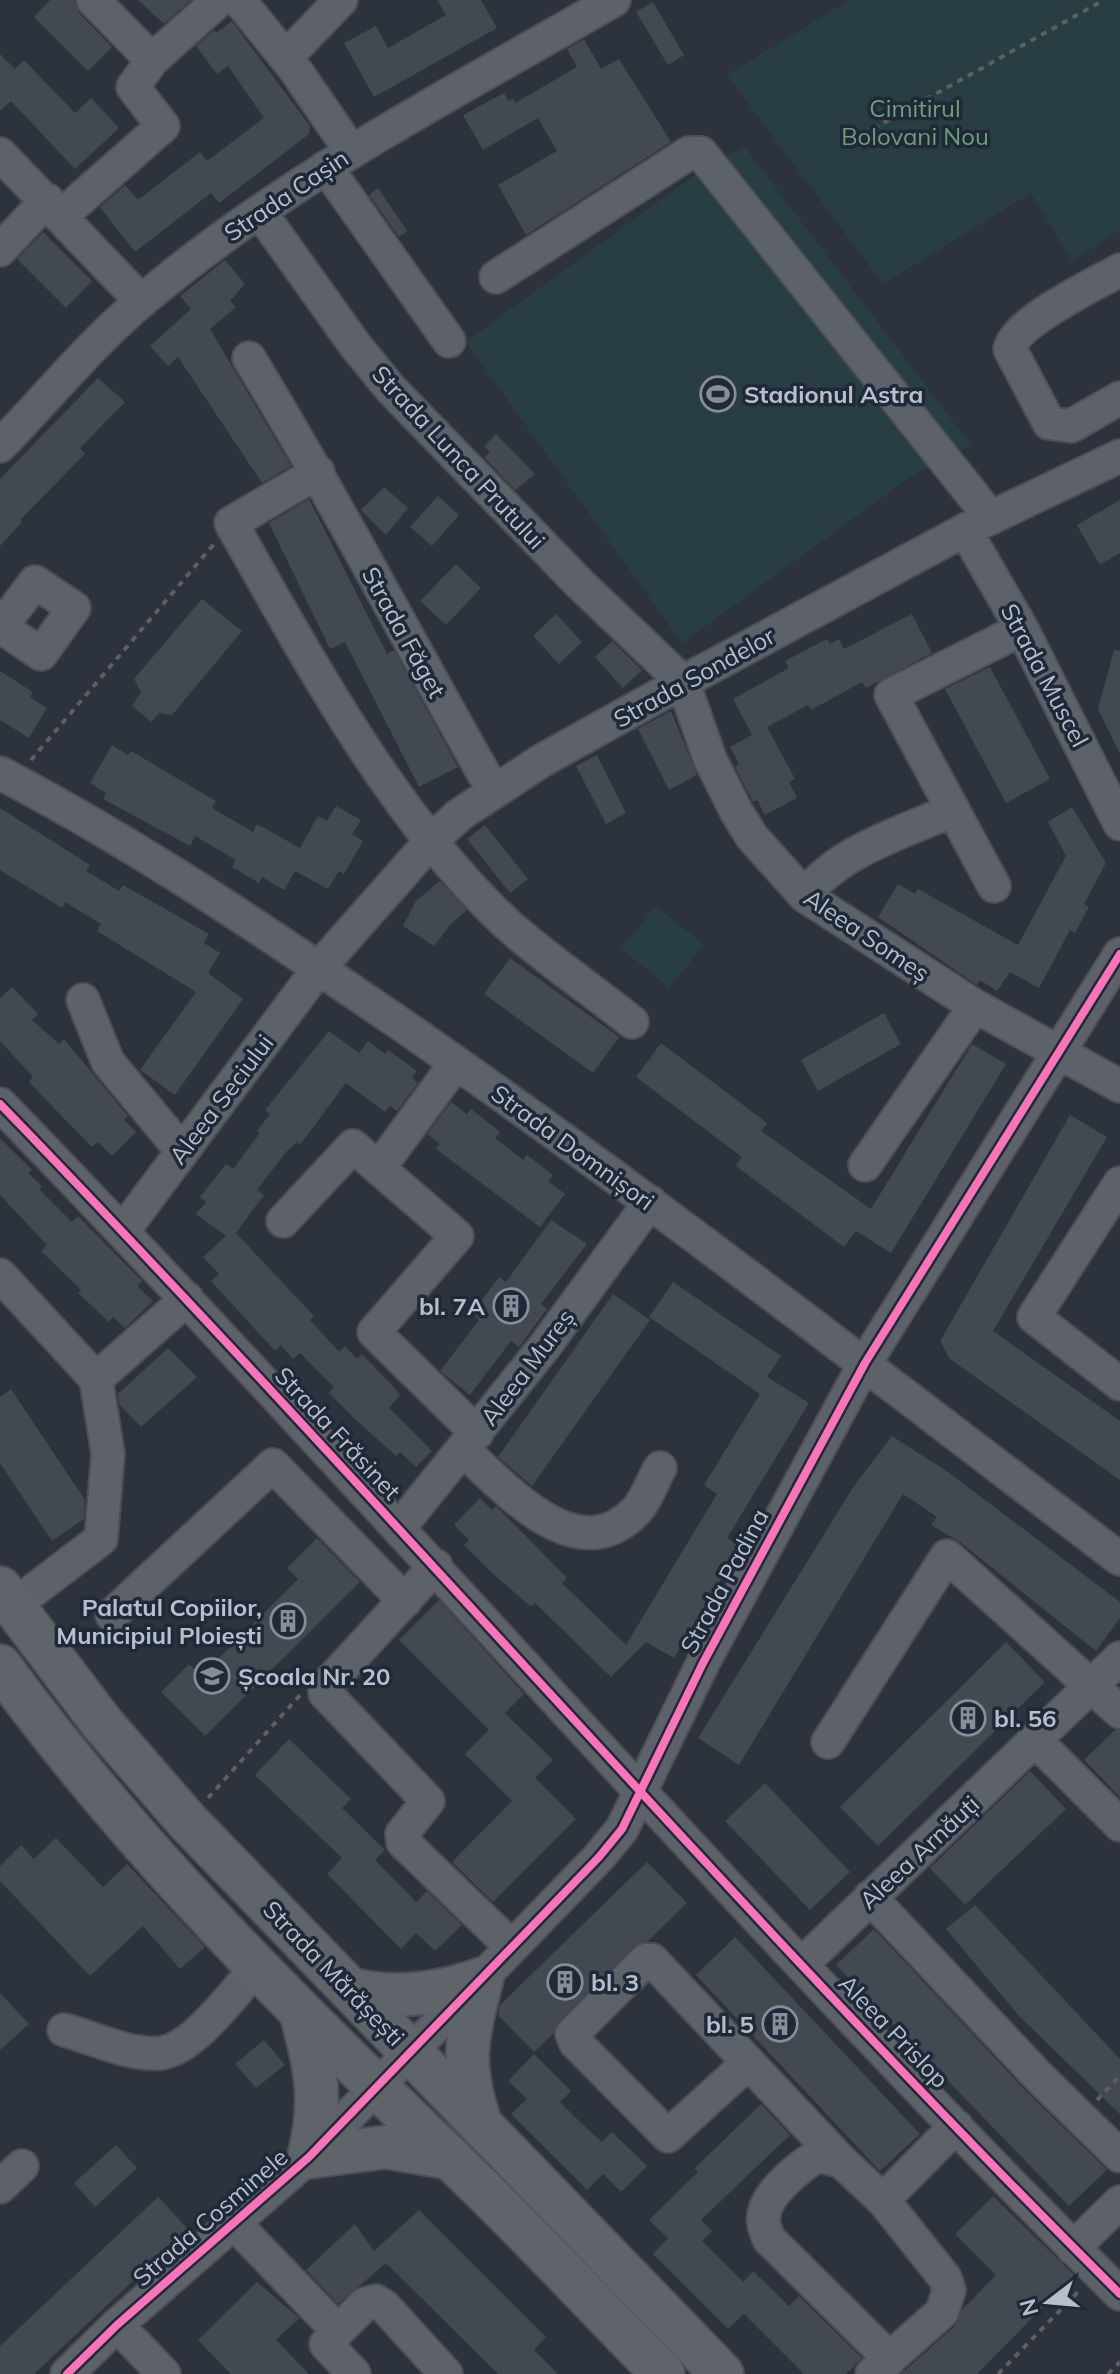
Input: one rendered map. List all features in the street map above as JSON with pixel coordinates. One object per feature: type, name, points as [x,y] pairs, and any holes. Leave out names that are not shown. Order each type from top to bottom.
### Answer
[{"type":"main road","name":"Strada Mărășești","points":[[6,1597],[102,1723],[187,1821],[353,1990],[422,2046],[481,2126],[722,2374]]},
{"type":"main road","name":"Strada Mărășești","points":[[0,1666],[60,1750],[157,1860],[377,2090],[451,2158],[663,2374]]},
{"type":"main road","points":[[353,1990],[413,1995],[482,1979],[466,2057],[467,2086],[481,2126]]},
{"type":"main road","points":[[301,2012],[319,2087],[317,2122],[309,2157],[386,2147],[451,2158]]},
{"type":"street","points":[[93,0],[152,60]]},
{"type":"street","points":[[0,250],[163,126],[133,87],[152,60],[219,0]]},
{"type":"street","points":[[239,0],[286,57],[339,159],[449,341]]},
{"type":"street","points":[[286,57],[341,0]]},
{"type":"street","name":"Strada Cașin","points":[[0,446],[141,301],[260,212],[339,159],[614,0]]},
{"type":"street","name":"Strada Muscel","points":[[496,277],[689,153],[701,153],[978,524],[1022,629],[1120,824]]},
{"type":"street","points":[[0,154],[141,301]]},
{"type":"street","name":"Strada Lunca Prutului","points":[[260,212],[355,345],[390,388],[580,584],[683,682]]},
{"type":"street","points":[[1120,270],[1026,326],[1012,340],[1010,349],[1049,423],[1071,426],[1120,398]]},
{"type":"street","name":"Strada Făget","points":[[249,358],[318,472],[397,622],[493,790]]},
{"type":"street","name":"Strada Sondelor","points":[[319,968],[431,841],[493,790],[683,682],[978,524],[1120,456]]},
{"type":"street","points":[[318,472],[231,523],[325,689],[431,841],[507,924],[632,1022]]},
{"type":"street","points":[[994,886],[891,695],[1022,629]]},
{"type":"street","name":"Aleea Someș","points":[[683,682],[710,759],[736,811],[752,837],[805,896],[975,1006],[1120,1086]]},
{"type":"street","name":"Strada Domnișori","points":[[7,777],[128,846],[319,968],[456,1063],[650,1202],[1120,1559]]},
{"type":"street","points":[[805,896],[818,877],[878,843],[953,810]]},
{"type":"street","points":[[1061,1053],[1120,954]]},
{"type":"street","name":"Aleea Seciului","points":[[123,1231],[319,968]]},
{"type":"street","points":[[83,1000],[108,1062],[182,1151]]},
{"type":"street","points":[[865,1165],[975,1006]]},
{"type":"street","name":"Strada Padina","points":[[377,2090],[422,2046],[622,1829],[716,1638],[865,1363],[1061,1053]]},
{"type":"street","points":[[379,1168],[456,1063]]},
{"type":"street","name":"Strada Frăsinet","points":[[0,1104],[436,1566],[640,1794]]},
{"type":"street","points":[[283,1221],[353,1146],[457,1236],[374,1332],[541,1518],[570,1531],[593,1534],[616,1528],[638,1510],[660,1468]]},
{"type":"street","points":[[1120,1183],[1034,1317],[1120,1384]]},
{"type":"street","name":"Aleea Mureș","points":[[399,1528],[470,1442],[650,1202]]},
{"type":"street","points":[[0,1275],[96,1379],[108,1454],[101,1539],[6,1597]]},
{"type":"street","points":[[96,1379],[187,1299]]},
{"type":"street","points":[[112,1615],[273,1465],[405,1601]]},
{"type":"street","points":[[828,1742],[947,1556],[1120,1712]]},
{"type":"street","points":[[436,1566],[325,1687],[325,1693],[428,1801],[402,1834],[403,1842],[512,1947]]},
{"type":"street","name":"Aleea Arnăuți","points":[[802,1964],[1120,1658]]},
{"type":"street","points":[[1036,1741],[1120,1825]]},
{"type":"street","name":"Aleea Prislop","points":[[640,1794],[1120,2294]]},
{"type":"street","points":[[870,1897],[1120,2156]]},
{"type":"street","points":[[748,2063],[668,2136],[586,2053],[572,2034],[649,1959],[748,2063],[842,2162],[883,2200],[945,2278],[949,2290],[942,2312],[881,2366],[769,2239],[764,2225],[764,2212],[772,2197],[809,2160],[819,2155],[842,2162]]},
{"type":"street","points":[[64,2030],[125,2050],[163,2053],[195,2035],[258,1966]]},
{"type":"street","name":"Strada Cosminele","points":[[67,2374],[117,2325],[309,2157],[377,2090]]},
{"type":"street","points":[[883,2200],[956,2126]]},
{"type":"street","points":[[1073,2248],[1120,2202]]},
{"type":"street","points":[[233,2222],[338,2331]]},
{"type":"street","points":[[354,2374],[326,2344],[365,2304],[376,2301],[446,2374]]},
{"type":"street","points":[[117,2325],[164,2374]]},
{"type":"path","points":[[842,146],[1104,0]]},
{"type":"path","points":[[7,777],[231,523]]},
{"type":"path","points":[[187,1821],[291,1702],[309,1688],[325,1693]]},
{"type":"path","points":[[1093,2104],[1120,2076]]},
{"type":"path","points":[[998,2374],[1097,2272]]},
{"type":"path","points":[[1108,2374],[1120,2362]]},
{"type":"green space","name":"Cimitirul Bolovani Nou","points":[[849,0],[1120,0],[1120,230],[1072,261],[1031,193],[883,284],[727,75]]},
{"type":"green space","name":"Stadionul Astra","points":[[744,146],[971,445],[913,475],[682,643],[466,342],[696,174]]},
{"type":"green space","points":[[656,906],[704,945],[669,988],[621,948]]},
{"type":"building","points":[[50,0],[74,0],[79,13],[112,47],[88,71],[34,17]]},
{"type":"building","points":[[138,0],[191,0],[164,24]]},
{"type":"building","points":[[437,0],[481,0],[497,28],[374,97],[344,43],[376,26],[388,48],[446,15]]},
{"type":"building","points":[[653,2],[684,55],[668,65],[636,12]]},
{"type":"building","points":[[232,21],[310,126],[309,134],[219,203],[211,193],[135,252],[100,207],[125,185],[138,200],[200,152],[207,161],[264,118],[228,66],[217,74],[196,46],[214,30],[216,33]]},
{"type":"building","points":[[584,39],[601,69],[619,59],[671,142],[526,235],[498,185],[557,151],[538,118],[483,150],[463,115],[504,93],[508,101],[513,98],[515,103],[577,67],[567,49]]},
{"type":"building","points":[[0,54],[15,69],[24,60],[75,113],[91,98],[119,128],[75,169],[11,101],[0,111]]},
{"type":"building","points":[[378,188],[407,231],[399,237],[369,195]]},
{"type":"building","points":[[43,232],[92,281],[66,308],[17,259]]},
{"type":"building","points":[[225,260],[245,284],[230,301],[236,307],[210,329],[291,466],[262,483],[178,357],[168,366],[150,346],[191,309],[180,296]]},
{"type":"building","points":[[98,378],[125,402],[80,448],[85,454],[20,520],[22,522],[0,546],[0,479]]},
{"type":"building","points":[[496,434],[535,474],[515,490],[484,457],[490,452],[484,446]]},
{"type":"building","points":[[384,487],[408,508],[386,535],[361,510]]},
{"type":"building","points":[[438,496],[459,515],[432,546],[410,527]]},
{"type":"building","points":[[309,499],[387,654],[394,650],[458,767],[419,787],[345,642],[330,649],[269,523]]},
{"type":"building","points":[[1120,500],[1120,553],[1100,565],[1077,525]]},
{"type":"building","points":[[456,564],[481,588],[446,625],[420,601]]},
{"type":"building","points":[[202,599],[242,631],[172,715],[159,713],[151,722],[132,706],[141,692],[134,679]]},
{"type":"building","points":[[556,614],[582,642],[559,664],[533,636]]},
{"type":"building","points":[[912,614],[932,653],[866,688],[862,682],[811,710],[808,705],[767,727],[795,779],[789,782],[797,798],[765,815],[757,800],[753,802],[735,767],[739,764],[730,747],[752,735],[733,699],[789,668],[785,661],[827,639],[830,644],[839,639],[844,649]]},
{"type":"building","points":[[612,641],[642,670],[623,688],[595,657]]},
{"type":"building","points":[[1114,650],[1120,651],[1120,754],[1098,709]]},
{"type":"building","points":[[990,667],[1050,779],[1006,803],[945,689]]},
{"type":"building","points":[[0,671],[33,692],[30,697],[47,708],[29,738],[0,720]]},
{"type":"building","points":[[671,711],[697,775],[669,790],[638,729]]},
{"type":"building","points":[[112,745],[128,755],[131,751],[216,801],[212,808],[253,832],[257,824],[300,848],[318,816],[327,821],[336,806],[361,820],[352,834],[363,841],[344,874],[339,871],[328,889],[295,871],[284,890],[262,877],[259,883],[232,867],[236,860],[195,836],[190,846],[103,799],[106,793],[90,783]]},
{"type":"building","points":[[597,755],[626,813],[606,824],[576,766]]},
{"type":"building","points":[[1072,807],[1106,863],[1084,904],[1089,907],[1075,933],[1070,930],[1039,988],[1010,972],[997,991],[980,980],[977,985],[878,917],[898,884],[915,894],[918,889],[1018,945],[1066,856],[1048,822]]},
{"type":"building","points":[[0,808],[90,865],[86,871],[119,891],[123,885],[209,934],[204,943],[220,953],[208,973],[243,999],[175,1095],[140,1070],[196,992],[97,931],[101,924],[65,902],[62,908],[0,870]]},
{"type":"building","points":[[485,825],[528,879],[510,893],[467,839]]},
{"type":"building","points":[[440,881],[467,910],[434,946],[403,926],[416,901]]},
{"type":"building","points":[[510,958],[619,1037],[593,1073],[484,994]]},
{"type":"building","points":[[12,987],[38,1014],[32,1020],[59,1044],[64,1039],[128,1116],[124,1120],[136,1132],[112,1156],[98,1142],[92,1147],[51,1105],[29,1082],[33,1077],[0,1041],[0,998]]},
{"type":"building","points":[[884,1013],[901,1044],[818,1091],[801,1060]]},
{"type":"building","points":[[329,1031],[359,1053],[368,1041],[385,1054],[388,1050],[417,1071],[412,1078],[418,1083],[397,1111],[390,1106],[385,1112],[346,1083],[300,1145],[297,1142],[286,1152],[257,1190],[264,1195],[236,1233],[314,1316],[310,1320],[339,1352],[345,1346],[357,1359],[362,1354],[400,1395],[389,1408],[432,1451],[416,1467],[400,1452],[396,1456],[355,1419],[329,1393],[334,1387],[300,1353],[293,1359],[281,1345],[275,1351],[211,1281],[219,1274],[203,1257],[226,1236],[196,1214],[206,1202],[200,1197],[226,1164],[233,1169],[260,1133],[257,1131],[270,1114],[265,1110]]},
{"type":"building","points":[[661,1043],[767,1123],[761,1131],[871,1209],[972,1044],[1006,1064],[891,1253],[856,1231],[844,1247],[736,1166],[742,1157],[636,1077]]},
{"type":"building","points":[[451,1102],[467,1114],[471,1109],[500,1132],[495,1138],[523,1160],[527,1155],[553,1175],[548,1181],[565,1194],[540,1227],[436,1149],[440,1144],[427,1134]]},
{"type":"building","points":[[1070,1115],[1107,1137],[993,1331],[1120,1421],[1120,1480],[950,1359],[940,1341]]},
{"type":"building","points":[[0,1138],[32,1170],[28,1173],[42,1186],[39,1189],[72,1222],[78,1216],[142,1281],[137,1286],[153,1301],[125,1328],[113,1317],[109,1322],[78,1293],[81,1290],[41,1251],[47,1245],[0,1195]]},
{"type":"building","name":"bl. 7A","points":[[551,1220],[587,1244],[541,1304],[547,1309],[519,1347],[511,1341],[470,1395],[440,1371],[479,1320],[472,1313],[499,1277],[506,1282]]},
{"type":"building","points":[[673,1282],[781,1356],[767,1377],[809,1403],[727,1538],[741,1546],[674,1658],[646,1642],[611,1677],[535,1603],[531,1607],[490,1571],[464,1545],[469,1540],[454,1525],[480,1498],[492,1510],[496,1506],[567,1578],[562,1583],[626,1645],[717,1494],[704,1485],[760,1394],[649,1317]]},
{"type":"building","points":[[613,1294],[650,1320],[532,1486],[498,1457]]},
{"type":"building","points":[[168,1348],[197,1377],[141,1427],[119,1404],[118,1394]]},
{"type":"building","points":[[11,1389],[85,1500],[84,1519],[52,1541],[0,1463],[0,1397]]},
{"type":"building","points":[[892,1436],[948,1472],[1120,1602],[1120,1618],[1096,1651],[960,1542],[931,1525],[937,1517],[903,1494],[739,1765],[698,1738],[854,1486]]},
{"type":"building","name":"Palatul Copiilor, Municipiul Ploiești","points":[[317,1538],[360,1582],[205,1736],[161,1692],[189,1664],[201,1676],[298,1579],[287,1568]]},
{"type":"building","points":[[439,1600],[524,1694],[505,1713],[553,1760],[535,1778],[576,1819],[493,1902],[452,1862],[512,1801],[465,1754],[489,1730],[399,1640]]},
{"type":"building","name":"bl. 56","points":[[1006,1642],[1045,1682],[878,1846],[840,1807]]},
{"type":"building","points":[[1115,1730],[1120,1730],[1120,1797],[1084,1760]]},
{"type":"building","points":[[289,1739],[351,1799],[342,1808],[385,1850],[375,1860],[416,1902],[427,1891],[462,1925],[435,1951],[416,1933],[401,1949],[327,1874],[342,1858],[255,1775]]},
{"type":"building","points":[[1030,1771],[1066,1809],[965,1905],[930,1868]]},
{"type":"building","points":[[765,1783],[850,1872],[810,1910],[725,1821]]},
{"type":"building","points":[[56,1838],[103,1887],[127,1864],[205,1947],[180,1969],[143,1926],[90,1976],[0,1881],[0,1866],[21,1845],[34,1859]]},
{"type":"building","name":"bl. 3","points":[[647,1862],[687,1903],[648,1941],[633,1947],[559,2021],[554,2033],[534,2052],[498,2015],[500,2005]]},
{"type":"building","points":[[975,1905],[1120,2059],[1120,2114],[1019,2016],[946,1929]]},
{"type":"building","points":[[874,1929],[1027,2092],[1107,2170],[1069,2206],[836,1965]]},
{"type":"building","name":"bl. 5","points":[[735,1937],[920,2134],[880,2171],[696,1975]]},
{"type":"building","points":[[0,1993],[29,2024],[0,2050]]},
{"type":"building","points":[[264,2040],[285,2065],[256,2088],[235,2064]]},
{"type":"building","points":[[534,2054],[571,2091],[560,2102],[580,2122],[602,2142],[612,2132],[647,2166],[621,2192],[603,2174],[587,2190],[511,2114],[527,2099],[508,2081]]},
{"type":"building","points":[[761,2104],[790,2135],[701,2220],[712,2231],[702,2241],[743,2282],[753,2271],[789,2306],[799,2296],[862,2358],[846,2374],[804,2374],[744,2314],[728,2329],[653,2254],[668,2238],[649,2220],[698,2172],[695,2168]]},
{"type":"building","points":[[116,2145],[137,2168],[95,2207],[74,2183]]},
{"type":"building","points":[[993,2196],[1074,2275],[977,2374],[901,2374],[955,2326],[963,2309],[996,2275],[955,2234]]},
{"type":"building","points":[[158,2197],[188,2229],[34,2374],[0,2374],[0,2346]]},
{"type":"building","points":[[419,2210],[546,2337],[534,2350],[558,2374],[498,2374],[386,2263],[338,2304],[306,2270],[355,2224],[374,2251]]},
{"type":"building","points":[[257,2282],[299,2318],[276,2340],[309,2374],[231,2374],[198,2340]]},
{"type":"cycle path","points":[[67,2374],[117,2325],[309,2157],[599,1857],[622,1829],[703,1663],[865,1363],[1120,954]]},
{"type":"cycle path","points":[[0,1104],[281,1401],[835,2001],[1120,2294]]},
{"type":"place","name":"Stadionul Astra","points":[[718,394]]},
{"type":"place","name":"bl. 7A","points":[[511,1306]]},
{"type":"place","name":"Palatul Copiilor, Municipiul Ploiești","points":[[288,1621]]},
{"type":"place","name":"Școala Nr. 20","points":[[212,1676]]},
{"type":"place","name":"bl. 56","points":[[968,1718]]},
{"type":"place","name":"bl. 3","points":[[565,1982]]},
{"type":"place","name":"bl. 5","points":[[780,2024]]}]
